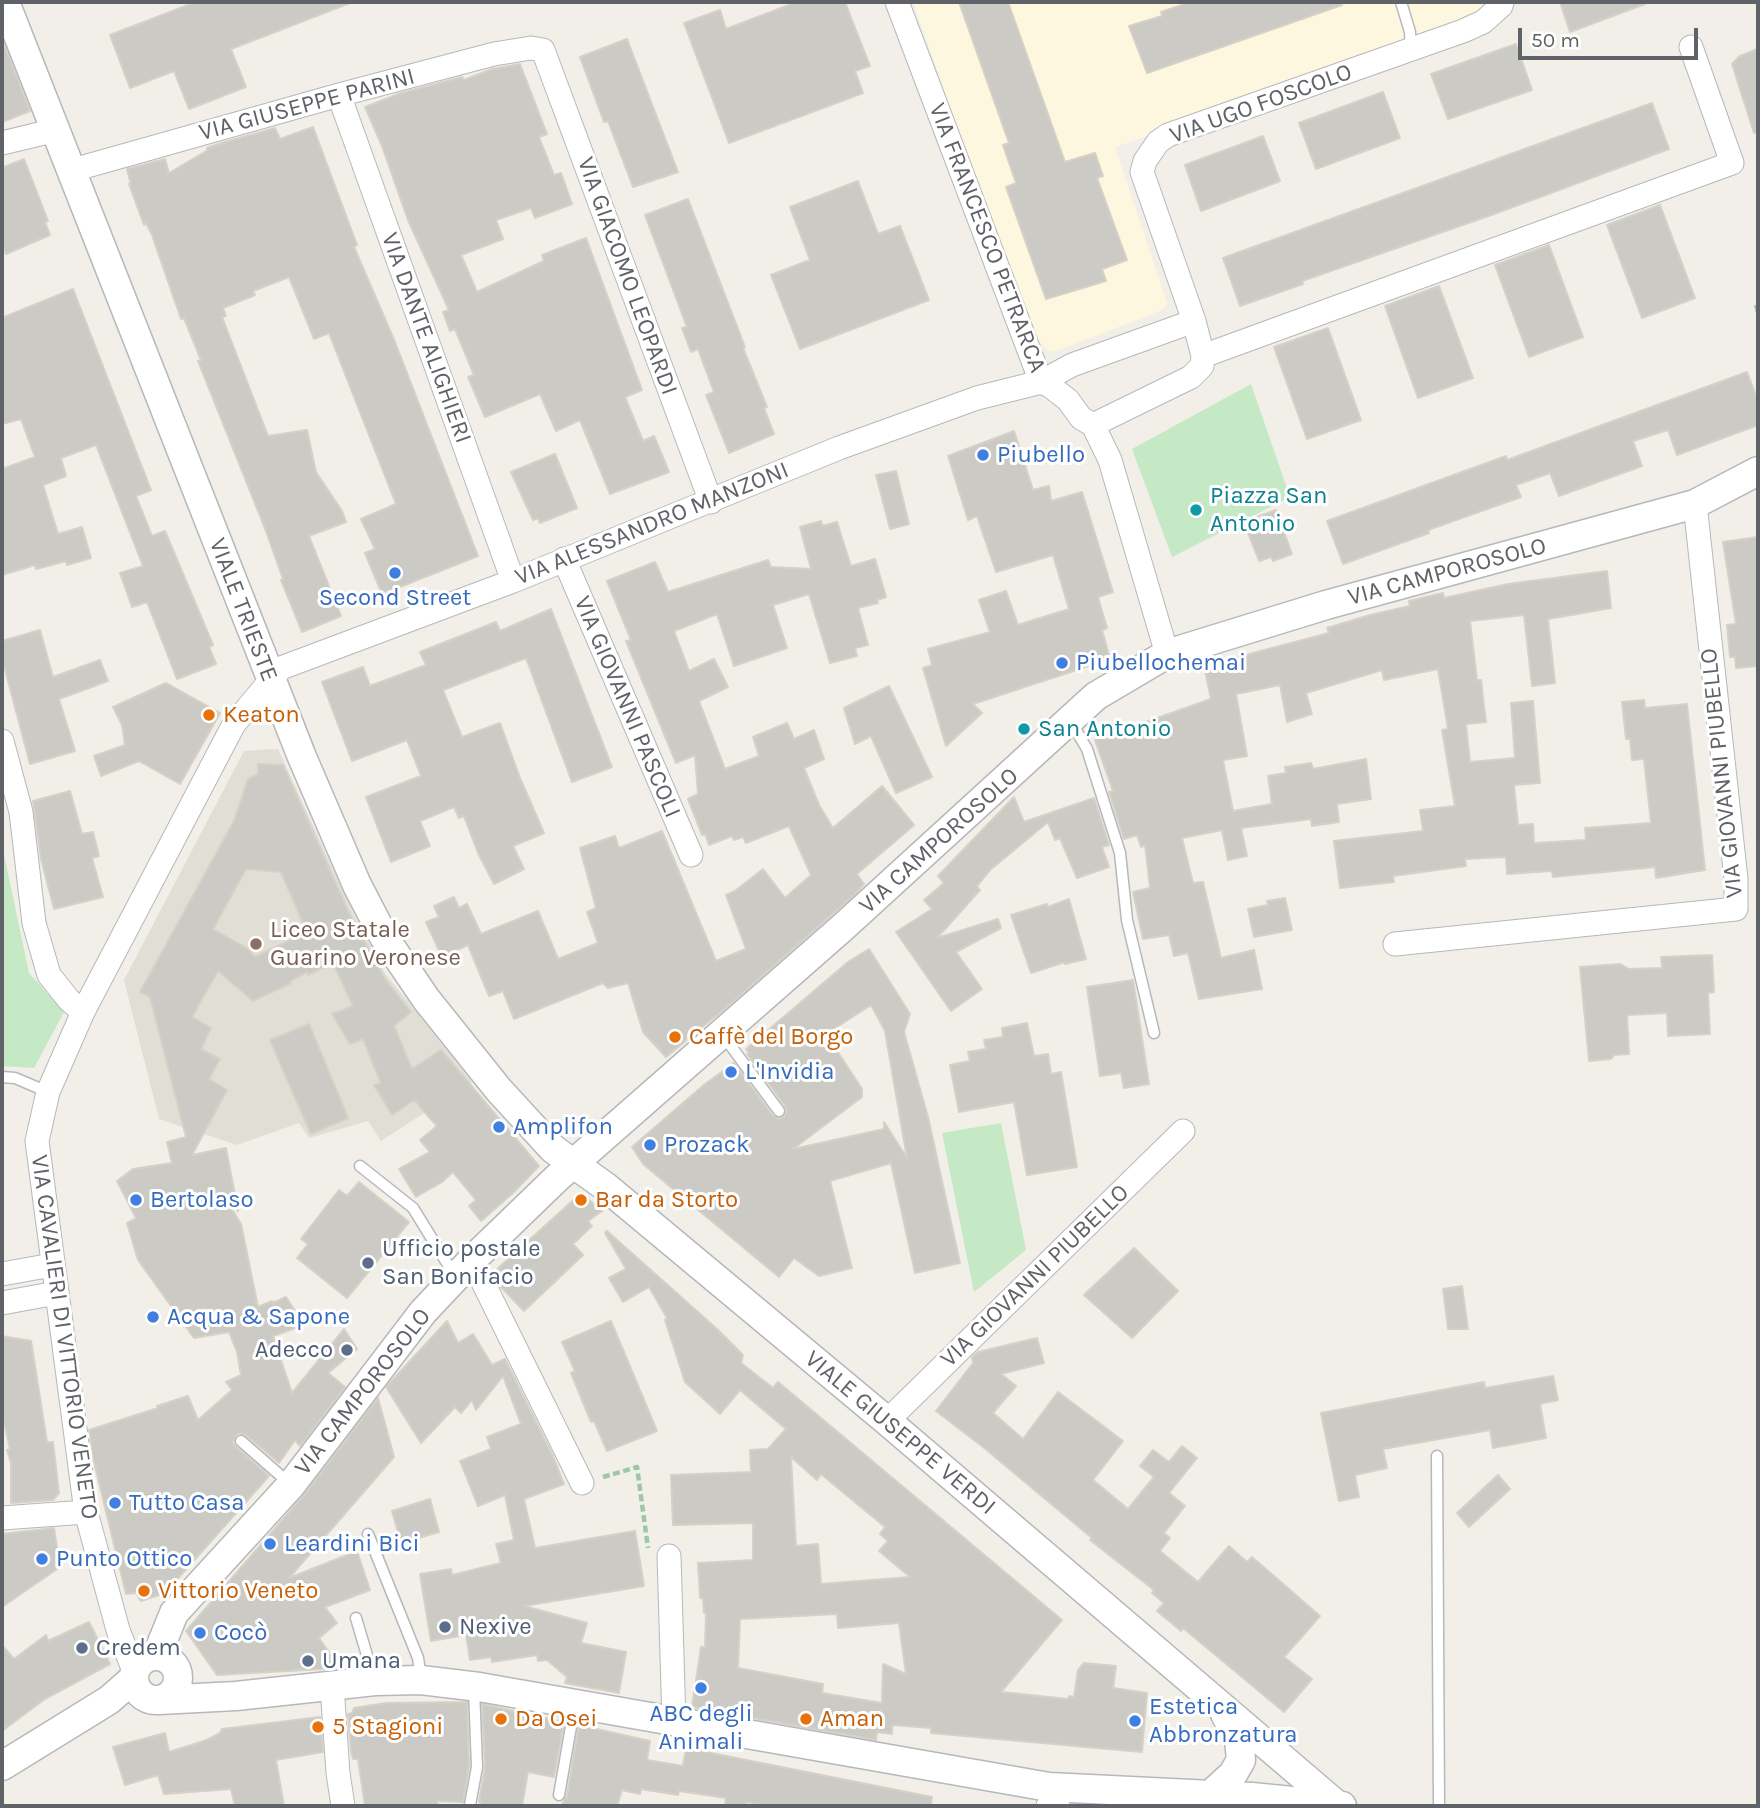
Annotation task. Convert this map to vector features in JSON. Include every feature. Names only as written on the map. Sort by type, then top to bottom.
[{"type":"street","name":"VIALE TRIESTE","points":[[5,2],[73,170],[270,680],[357,885],[384,937],[426,999],[498,1089],[553,1149],[573,1164]]},
{"type":"street","name":"VIA FRANCESCO PETRARCA","points":[[897,2],[1041,383],[1050,386],[1068,400],[1081,418],[1093,425],[1110,460],[1167,654]]},
{"type":"street","name":"VIA UGO FOSCOLO","points":[[1203,356],[1194,321],[1142,172],[1150,151],[1168,135],[1483,22],[1501,4]]},
{"type":"street","points":[[1093,425],[1191,377],[1202,366],[1203,356],[1732,163],[1691,47]]},
{"type":"street","name":"VIA GIUSEPPE PARINI","points":[[73,170],[495,54],[531,48],[543,50]]},
{"type":"street","name":"VIA GIACOMO LEOPARDI","points":[[543,50],[711,502]]},
{"type":"street","name":"VIA DANTE ALIGHIERI","points":[[339,95],[513,581]]},
{"type":"street","points":[[2,143],[56,130]]},
{"type":"street","name":"VIA ALESSANDRO MANZONI","points":[[270,680],[281,668],[513,581],[828,453],[977,398],[1041,383],[1072,365],[1194,321]]},
{"type":"street","name":"VIA CAMPOROSOLO","points":[[2,1766],[146,1676],[174,1613],[291,1485],[375,1373],[464,1268],[573,1164],[863,910],[1096,696],[1167,654],[1326,605],[1695,504],[1758,471]]},
{"type":"street","name":"VIA GIOVANNI PIUBELLO","points":[[1395,944],[1736,909],[1736,879],[1695,504]]},
{"type":"street","name":"VIA GIOVANNI PASCOLI","points":[[564,559],[691,855]]},
{"type":"street","name":"VIA CAVALIERI DI VITTORIO VENETO","points":[[146,1676],[118,1630],[86,1512],[37,1141],[48,1092],[83,1012],[233,724],[270,680]]},
{"type":"street","points":[[2,741],[11,814],[34,923],[50,975],[69,1000],[83,1012]]},
{"type":"street","name":"VIA GIOVANNI PIUBELLO","points":[[887,1421],[1183,1131]]},
{"type":"street","name":"VIALE GIUSEPPE VERDI","points":[[573,1164],[606,1187],[887,1421],[1339,1806]]},
{"type":"street","points":[[2,1274],[52,1265]]},
{"type":"street","points":[[464,1268],[582,1483]]},
{"type":"street","points":[[2,1303],[56,1293]]},
{"type":"street","points":[[2,1518],[86,1512]]},
{"type":"street","points":[[669,1556],[674,1721]]},
{"type":"street","points":[[146,1676],[171,1661],[178,1674],[195,1687],[236,1696],[375,1681],[421,1680],[474,1686],[674,1721],[1051,1801],[1210,1795],[1256,1801],[1348,1806]]},
{"type":"street","points":[[146,1676],[236,1696]]},
{"type":"street","points":[[332,1686],[343,1806]]},
{"type":"street","name":"VIALE GIUSEPPE VERDI","points":[[1222,1708],[1239,1740],[1241,1760],[1256,1801]]},
{"type":"street","points":[[1210,1795],[1233,1774],[1241,1760]]},
{"type":"lane","points":[[1401,2],[1410,32],[1411,50]]},
{"type":"lane","points":[[1070,720],[1087,749],[1120,853],[1127,920],[1154,1033]]},
{"type":"lane","points":[[722,1034],[779,1111]]},
{"type":"lane","points":[[2,1077],[15,1078],[48,1092]]},
{"type":"lane","points":[[360,1166],[413,1208],[464,1268]]},
{"type":"lane","name":"VIA CAMPOROSOLO","points":[[241,1441],[291,1485]]},
{"type":"lane","points":[[1437,1456],[1439,1806]]},
{"type":"lane","points":[[368,1534],[418,1658],[421,1680]]},
{"type":"lane","points":[[356,1618],[375,1681]]},
{"type":"lane","points":[[470,1805],[477,1767],[474,1686]]},
{"type":"lane","points":[[559,1796],[575,1704]]},
{"type":"path","points":[[1756,305],[1758,312]]},
{"type":"path","points":[[582,1483],[637,1467],[649,1557],[669,1556]]},
{"type":"shaded area","points":[[913,2],[1482,2],[1480,11],[1427,37],[1115,147],[1167,303],[1162,310],[1059,350],[1049,351],[1037,339],[1006,263]]},
{"type":"shaded area","name":"Liceo Statale Guarino Veronese","points":[[278,749],[354,915],[385,973],[472,1082],[381,1141],[368,1121],[309,1138],[299,1123],[237,1145],[159,1119],[124,980],[244,751]]},
{"type":"green space","points":[[1251,384],[1290,497],[1172,557],[1132,449]]},
{"type":"green space","points":[[2,845],[29,973],[64,1012],[34,1068],[2,1066]]},
{"type":"green space","points":[[1001,1123],[1026,1250],[974,1292],[942,1133]]},
{"type":"building","points":[[196,2],[350,3],[231,49],[246,87],[189,109],[174,71],[130,88],[110,35]]},
{"type":"building","points":[[797,2],[845,2],[870,66],[855,71],[863,93],[729,143],[684,23],[720,10],[726,29]]},
{"type":"building","points":[[959,2],[1008,2],[1065,162],[1095,153],[1103,176],[1097,178],[1127,260],[1102,269],[1106,281],[1046,299],[1006,187],[1016,183],[1003,145],[1009,143]]},
{"type":"building","points":[[1191,2],[1341,2],[1342,5],[1147,73],[1129,26],[1162,16],[1161,12]]},
{"type":"building","points":[[1560,2],[1645,2],[1645,4],[1570,32]]},
{"type":"building","points":[[2,39],[30,111],[2,122]]},
{"type":"building","points":[[627,39],[678,172],[633,187],[608,121],[604,122],[580,57]]},
{"type":"building","points":[[1516,44],[1532,90],[1448,119],[1431,74]]},
{"type":"building","points":[[1758,49],[1758,132],[1754,133],[1732,64],[1740,56]]},
{"type":"building","points":[[520,64],[547,134],[539,137],[554,175],[561,173],[572,204],[535,218],[531,208],[496,220],[503,239],[461,255],[477,292],[544,261],[542,255],[586,238],[642,390],[625,397],[643,441],[654,436],[669,472],[610,494],[580,420],[556,431],[540,394],[485,417],[468,377],[474,375],[455,329],[450,331],[443,312],[449,310],[408,220],[365,107],[401,93],[462,77],[464,80],[492,69]]},
{"type":"building","points":[[1383,92],[1400,138],[1316,169],[1299,123]]},
{"type":"building","points":[[1652,103],[1669,149],[1302,281],[1303,284],[1240,306],[1223,258]]},
{"type":"building","points":[[313,127],[357,245],[354,247],[395,342],[478,556],[382,594],[365,553],[375,549],[361,519],[396,504],[329,333],[314,339],[289,277],[253,291],[255,295],[223,308],[226,316],[222,317],[268,436],[307,430],[316,472],[342,511],[346,522],[309,536],[341,616],[302,632],[281,580],[283,579],[266,531],[198,361],[201,360],[184,318],[181,319],[152,235],[146,223],[144,225],[129,184],[131,185],[127,169],[165,159],[169,173],[208,150],[207,148],[218,144],[275,128],[280,139]]},
{"type":"building","points":[[1263,136],[1280,181],[1201,211],[1185,165]]},
{"type":"building","points":[[24,159],[48,221],[45,222],[50,235],[6,254],[2,244],[2,168]]},
{"type":"building","points":[[858,181],[878,234],[900,226],[929,300],[800,349],[771,275],[810,260],[790,207]]},
{"type":"building","points":[[688,199],[767,407],[764,408],[774,434],[729,453],[706,395],[714,392],[698,349],[691,352],[682,328],[687,327],[645,215]]},
{"type":"building","points":[[1660,205],[1695,298],[1642,318],[1607,225]]},
{"type":"building","points":[[1549,245],[1583,337],[1529,357],[1495,265]]},
{"type":"building","points":[[1439,286],[1473,378],[1418,398],[1385,306]]},
{"type":"building","points":[[73,289],[151,490],[136,496],[152,536],[165,531],[213,645],[209,647],[216,664],[177,679],[147,602],[132,607],[120,573],[143,566],[96,445],[61,458],[66,476],[43,485],[58,534],[82,527],[91,558],[67,565],[66,561],[36,569],[35,565],[2,575],[2,469],[35,457],[21,419],[2,424],[2,318]]},
{"type":"building","points":[[1328,328],[1361,420],[1307,439],[1274,347]]},
{"type":"building","points":[[1747,372],[1758,401],[1758,425],[1677,455],[1668,430],[1633,441],[1642,466],[1559,496],[1550,473],[1516,485],[1521,497],[1343,564],[1327,521],[1506,456],[1507,460]]},
{"type":"building","points":[[1014,431],[1033,490],[1049,486],[1051,501],[1082,492],[1113,592],[1098,597],[1107,628],[1102,630],[1110,659],[973,704],[982,713],[946,746],[923,668],[932,665],[928,649],[990,632],[979,600],[1006,591],[1018,625],[1069,609],[1053,555],[996,572],[977,516],[968,520],[948,456]]},
{"type":"building","points":[[555,454],[577,508],[540,523],[538,518],[533,520],[511,472]]},
{"type":"building","points":[[896,471],[909,524],[890,529],[876,475]]},
{"type":"building","points":[[1276,510],[1292,554],[1273,561],[1271,557],[1259,561],[1246,528],[1259,523],[1257,517]]},
{"type":"building","points":[[821,521],[823,526],[837,522],[851,566],[875,559],[886,597],[877,600],[878,603],[858,608],[868,645],[855,648],[857,656],[830,663],[809,594],[773,605],[787,648],[734,666],[717,614],[674,631],[689,671],[714,659],[728,687],[699,701],[725,769],[759,756],[753,737],[787,723],[794,739],[814,730],[824,759],[804,768],[819,805],[833,828],[882,786],[914,825],[857,874],[864,884],[854,895],[666,1057],[643,1032],[628,983],[608,988],[603,983],[514,1019],[503,991],[489,996],[468,945],[442,957],[426,922],[439,917],[434,906],[454,897],[459,908],[467,904],[481,934],[538,911],[558,959],[598,943],[587,912],[596,908],[580,848],[615,836],[619,848],[662,831],[716,961],[746,949],[726,895],[763,869],[785,898],[811,875],[789,826],[746,843],[743,837],[734,840],[732,836],[709,845],[705,834],[702,835],[688,799],[698,794],[695,755],[676,763],[626,641],[631,640],[607,581],[655,562],[668,592],[768,560],[771,567],[811,569],[800,527]]},
{"type":"building","points":[[1758,537],[1758,666],[1736,668],[1735,657],[1730,657],[1727,625],[1736,624],[1723,542]]},
{"type":"building","points":[[1607,571],[1611,608],[1548,619],[1555,683],[1532,686],[1524,615],[1470,621],[1477,680],[1481,680],[1486,722],[1466,724],[1470,762],[1515,758],[1511,703],[1533,701],[1540,783],[1514,785],[1518,825],[1533,824],[1534,843],[1586,840],[1585,828],[1651,823],[1644,759],[1632,760],[1630,739],[1626,739],[1622,702],[1644,700],[1645,708],[1687,704],[1705,870],[1656,878],[1655,867],[1553,877],[1552,871],[1507,874],[1506,857],[1465,859],[1466,866],[1393,876],[1394,882],[1340,888],[1334,841],[1423,831],[1420,810],[1455,806],[1442,730],[1448,729],[1438,669],[1384,680],[1382,670],[1306,693],[1312,714],[1287,722],[1280,685],[1236,694],[1247,756],[1223,760],[1233,811],[1272,804],[1268,776],[1286,773],[1285,767],[1311,763],[1313,769],[1366,759],[1371,799],[1337,804],[1339,822],[1312,826],[1311,819],[1241,828],[1247,856],[1228,860],[1222,830],[1182,838],[1193,883],[1203,882],[1221,958],[1254,950],[1262,989],[1199,999],[1188,953],[1174,956],[1169,935],[1143,939],[1133,892],[1150,888],[1145,845],[1141,847],[1137,835],[1124,839],[1109,792],[1113,791],[1095,740],[1211,699],[1204,666],[1329,633],[1327,628],[1410,606],[1409,601],[1443,593],[1444,598],[1508,584]]},
{"type":"building","points":[[551,609],[612,767],[572,782],[526,658],[443,690],[462,737],[500,723],[544,833],[513,846],[524,869],[494,884],[478,853],[464,816],[459,818],[454,807],[420,821],[430,846],[391,862],[366,797],[421,776],[407,740],[352,761],[322,682],[363,667],[370,686],[426,665],[420,652],[496,622],[500,631]]},
{"type":"building","points":[[40,630],[53,677],[100,660],[108,681],[59,699],[75,751],[30,764],[2,658],[2,641]]},
{"type":"building","points":[[166,683],[220,713],[180,784],[139,761],[101,776],[94,756],[125,745],[122,725],[113,707]]},
{"type":"building","points":[[889,686],[932,777],[896,793],[871,736],[855,744],[844,708]]},
{"type":"building","points":[[258,764],[283,765],[350,915],[385,979],[411,1012],[394,1026],[412,1069],[441,1050],[539,1166],[481,1221],[469,1206],[476,1200],[453,1172],[442,1182],[416,1197],[399,1169],[430,1152],[420,1140],[437,1126],[414,1100],[392,1115],[374,1085],[381,1083],[363,1039],[350,1044],[332,1014],[353,1006],[333,963],[308,975],[307,972],[290,981],[291,983],[253,1001],[218,971],[192,1017],[211,1028],[201,1049],[220,1059],[209,1079],[227,1090],[192,1155],[226,1148],[238,1211],[227,1201],[241,1224],[258,1307],[286,1297],[304,1325],[273,1336],[292,1393],[344,1329],[357,1349],[328,1373],[345,1387],[300,1446],[295,1440],[279,1463],[246,1435],[239,1433],[235,1436],[233,1443],[236,1447],[269,1476],[165,1593],[141,1601],[136,1593],[126,1594],[93,1458],[89,1430],[188,1396],[198,1420],[232,1390],[226,1382],[241,1375],[237,1352],[229,1332],[194,1338],[138,1260],[127,1223],[136,1218],[117,1181],[133,1169],[172,1163],[167,1142],[186,1137],[150,997],[140,992],[234,821],[248,779],[258,774]],"holes":[[[246,869],[281,872],[307,932],[255,957],[248,949],[213,929]]]},
{"type":"building","points":[[70,791],[82,834],[93,832],[99,856],[92,858],[103,897],[54,909],[41,859],[33,801]]},
{"type":"building","points":[[1014,797],[1024,822],[1094,798],[1109,845],[1102,847],[1109,867],[1077,878],[1060,838],[1055,840],[1048,822],[990,870],[977,886],[980,890],[937,938],[998,919],[1001,928],[956,952],[982,989],[951,1011],[896,932],[932,909],[924,900],[944,883],[938,876]]},
{"type":"building","points":[[1285,898],[1292,930],[1254,937],[1248,909],[1268,905],[1267,901]]},
{"type":"building","points":[[1069,899],[1086,959],[1065,962],[1031,973],[1011,915],[1047,904],[1048,907]]},
{"type":"building","points":[[869,949],[910,1014],[904,1032],[928,1117],[960,1263],[915,1273],[891,1163],[830,1181],[852,1268],[819,1276],[794,1258],[779,1277],[643,1164],[632,1147],[705,1084],[734,1063],[773,1116],[779,1119],[784,1117],[787,1111],[785,1106],[746,1049],[848,962]],"holes":[[[871,1005],[885,1031],[907,1158],[884,1122],[884,1129],[793,1149],[862,1097],[862,1089],[826,1034]]]},
{"type":"building","points":[[1712,955],[1714,992],[1708,993],[1710,1034],[1668,1036],[1667,1013],[1627,1015],[1629,1054],[1589,1061],[1580,967],[1620,964],[1629,969],[1662,968],[1661,957]]},
{"type":"building","points":[[1133,980],[1149,1084],[1124,1088],[1121,1073],[1100,1076],[1087,987]]},
{"type":"building","points":[[1027,1023],[1034,1056],[1048,1054],[1051,1074],[1061,1072],[1077,1167],[1027,1175],[1014,1102],[959,1112],[950,1065],[970,1061],[968,1052],[986,1049],[984,1040],[1003,1037],[1002,1028]]},
{"type":"building","points":[[309,1024],[348,1118],[311,1134],[270,1040]]},
{"type":"building","points":[[359,1182],[409,1222],[347,1298],[297,1258],[308,1244],[301,1239],[339,1190],[347,1196]]},
{"type":"building","points":[[581,1193],[602,1211],[588,1221],[592,1226],[573,1244],[583,1255],[524,1311],[500,1286],[494,1272]]},
{"type":"building","points":[[607,1231],[717,1329],[743,1355],[741,1363],[773,1388],[778,1382],[1062,1620],[1001,1692],[1068,1699],[1069,1696],[1074,1697],[1078,1670],[1084,1663],[1116,1666],[1113,1688],[1147,1693],[1142,1752],[931,1733],[931,1728],[892,1725],[892,1734],[877,1732],[876,1740],[692,1707],[701,1647],[705,1647],[706,1613],[703,1598],[700,1598],[698,1563],[753,1560],[753,1523],[673,1525],[671,1475],[751,1472],[750,1450],[768,1449],[786,1429],[740,1390],[720,1414],[685,1382],[665,1320],[667,1318],[649,1287],[623,1302],[609,1278],[626,1269],[605,1233]],"holes":[[[791,1457],[817,1480],[821,1474],[885,1527],[880,1534],[888,1541],[879,1551],[910,1577],[821,1584],[818,1544],[796,1546]],[[837,1614],[838,1628],[899,1623],[906,1674],[883,1664],[882,1703],[822,1693],[823,1684],[738,1668],[740,1619]]]},
{"type":"building","points":[[1134,1248],[1178,1291],[1132,1338],[1084,1295]]},
{"type":"building","points":[[1462,1286],[1468,1329],[1448,1329],[1443,1289]]},
{"type":"building","points":[[447,1321],[458,1343],[473,1334],[492,1365],[505,1359],[564,1484],[524,1499],[535,1548],[635,1531],[644,1586],[524,1606],[587,1623],[581,1643],[626,1652],[619,1693],[565,1683],[567,1677],[547,1660],[538,1661],[537,1655],[492,1662],[491,1657],[470,1660],[466,1635],[431,1641],[420,1574],[451,1569],[452,1575],[501,1563],[496,1544],[514,1540],[505,1495],[478,1506],[460,1461],[491,1449],[487,1437],[521,1424],[503,1376],[476,1410],[472,1400],[461,1413],[455,1407],[421,1443],[386,1387]]},
{"type":"building","points":[[611,1321],[657,1431],[607,1451],[594,1421],[591,1422],[571,1373],[575,1371],[562,1342]]},
{"type":"building","points":[[2,1336],[31,1341],[47,1442],[53,1442],[59,1493],[53,1500],[11,1503],[11,1463],[7,1450],[10,1449],[2,1412]]},
{"type":"building","points":[[1037,1338],[1044,1363],[1001,1374],[1016,1386],[993,1413],[1023,1439],[1058,1392],[1123,1441],[1093,1480],[1128,1509],[1154,1477],[1140,1466],[1153,1450],[1169,1462],[1182,1446],[1197,1458],[1169,1493],[1185,1506],[1164,1533],[1170,1538],[1160,1551],[1198,1582],[1229,1546],[1247,1562],[1252,1557],[1320,1616],[1284,1657],[1312,1679],[1284,1712],[1183,1628],[1181,1631],[1157,1611],[1164,1603],[1152,1593],[1154,1590],[936,1411],[973,1363],[972,1357],[978,1352]]},
{"type":"building","points":[[1553,1376],[1558,1400],[1540,1404],[1546,1438],[1493,1448],[1490,1430],[1383,1449],[1387,1468],[1355,1475],[1359,1497],[1339,1501],[1321,1413],[1484,1382],[1485,1388]]},
{"type":"building","points":[[378,1398],[394,1457],[289,1578],[357,1551],[370,1590],[325,1607],[337,1623],[319,1638],[340,1668],[217,1675],[186,1631],[304,1495]]},
{"type":"building","points":[[1498,1475],[1510,1489],[1469,1527],[1457,1513]]},
{"type":"building","points":[[430,1499],[439,1532],[401,1543],[392,1511]]},
{"type":"building","points":[[54,1528],[60,1567],[2,1607],[2,1534]]},
{"type":"building","points":[[89,1622],[110,1664],[45,1699],[2,1731],[2,1645],[14,1659],[46,1635],[48,1641]]},
{"type":"building","points":[[467,1702],[469,1766],[463,1802],[437,1801],[438,1806],[365,1806],[358,1759],[353,1759],[351,1751],[348,1714],[352,1713],[354,1708],[386,1703]]},
{"type":"building","points":[[482,1704],[564,1722],[554,1777],[528,1772],[522,1806],[480,1806],[485,1767]]},
{"type":"building","points":[[320,1717],[323,1752],[276,1760],[284,1806],[235,1806],[231,1789],[164,1794],[158,1775],[125,1785],[113,1747],[165,1733],[169,1752],[207,1740],[222,1729]]},
{"type":"building","points":[[579,1725],[650,1741],[647,1760],[683,1766],[686,1748],[932,1797],[931,1806],[770,1806],[746,1802],[746,1806],[725,1806],[726,1798],[641,1789],[640,1794],[622,1790],[617,1806],[561,1806],[567,1796]]},
{"type":"place","name":"Piubello","points":[[983,455]]},
{"type":"place","name":"Piazza San Antonio","points":[[1196,510]]},
{"type":"place","name":"Second Street","points":[[395,573]]},
{"type":"place","name":"Piubellochemai","points":[[1062,663]]},
{"type":"place","name":"Keaton","points":[[209,715]]},
{"type":"place","name":"San Antonio","points":[[1024,729]]},
{"type":"place","name":"Liceo Statale Guarino Veronese","points":[[256,944]]},
{"type":"place","name":"Caffè del Borgo","points":[[675,1037]]},
{"type":"place","name":"L'Invidia","points":[[731,1072]]},
{"type":"place","name":"Amplifon","points":[[499,1127]]},
{"type":"place","name":"Prozack","points":[[650,1145]]},
{"type":"place","name":"Bertolaso","points":[[136,1200]]},
{"type":"place","name":"Bar da Storto","points":[[581,1200]]},
{"type":"place","name":"Ufficio postale San Bonifacio","points":[[368,1263]]},
{"type":"place","name":"Acqua & Sapone","points":[[153,1317]]},
{"type":"place","name":"Adecco","points":[[347,1350]]},
{"type":"place","name":"Tutto Casa","points":[[115,1503]]},
{"type":"place","name":"Leardini Bici","points":[[270,1544]]},
{"type":"place","name":"Punto Ottico","points":[[42,1559]]},
{"type":"place","name":"Vittorio Veneto","points":[[144,1591]]},
{"type":"place","name":"Nexive","points":[[445,1627]]},
{"type":"place","name":"Cocò","points":[[200,1633]]},
{"type":"place","name":"Credem","points":[[82,1648]]},
{"type":"place","name":"Umana","points":[[308,1661]]},
{"type":"place","name":"ABC degli Animali","points":[[701,1688]]},
{"type":"place","name":"Da Osei","points":[[501,1719]]},
{"type":"place","name":"Aman","points":[[806,1719]]},
{"type":"place","name":"Estetica Abbronzatura","points":[[1135,1721]]},
{"type":"place","name":"5 Stagioni","points":[[318,1727]]}]
